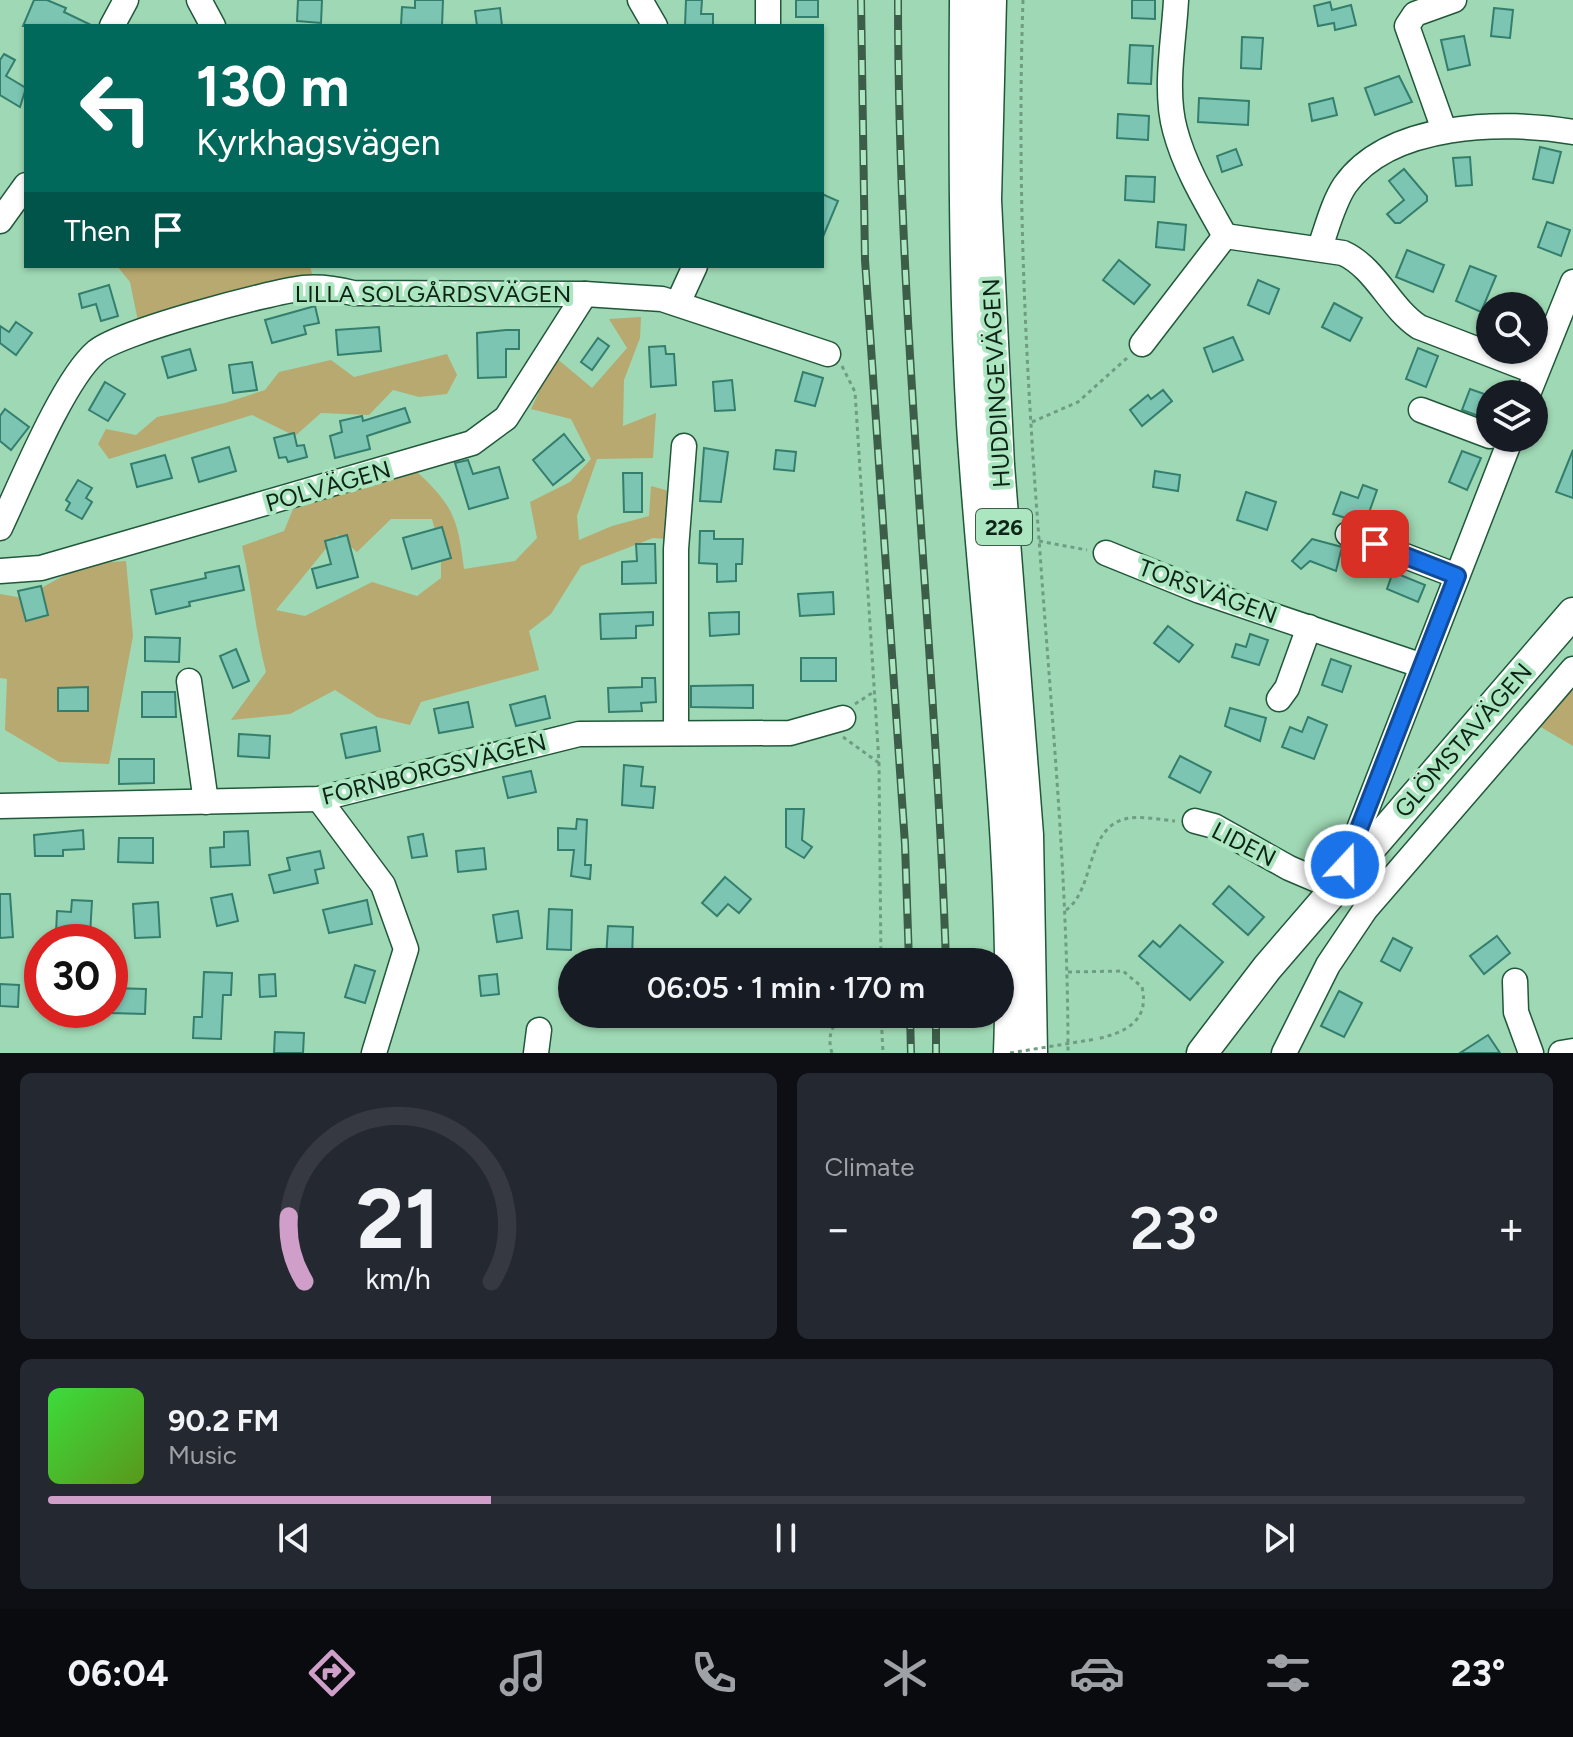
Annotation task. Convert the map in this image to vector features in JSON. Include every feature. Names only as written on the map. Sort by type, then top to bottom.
[{"type":"main road","name":"HUDDINGEVÄGEN","points":[[965,0],[964,205],[972,424],[1008,889],[1010,1053]]},
{"type":"main road","name":"HUDDINGEVÄGEN","points":[[991,0],[986,200],[999,465],[1028,835],[1032,1053]]},
{"type":"main road","name":"GLÖMSTAVÄGEN","points":[[1202,1053],[1336,888],[1573,613]]},
{"type":"street","points":[[113,24],[126,0]]},
{"type":"street","points":[[199,0],[212,24]]},
{"type":"street","points":[[640,0],[654,24]]},
{"type":"street","points":[[768,0],[768,24]]},
{"type":"street","points":[[1176,0],[1171,92],[1175,130],[1194,180],[1225,236]]},
{"type":"street","points":[[1444,130],[1407,26],[1415,14],[1454,0]]},
{"type":"street","points":[[1320,247],[1344,186],[1354,175],[1403,142],[1444,130],[1520,125],[1573,132]]},
{"type":"street","points":[[0,221],[24,188]]},
{"type":"street","points":[[1225,236],[1289,247],[1320,247],[1357,260],[1405,318],[1526,380]]},
{"type":"street","points":[[1142,344],[1225,236]]},
{"type":"street","points":[[678,303],[694,268]]},
{"type":"street","name":"LILLA SOLGÅRDSVÄGEN","points":[[0,528],[55,415],[82,367],[97,351],[123,338],[270,295],[306,288],[329,277],[353,293],[585,294],[678,303],[828,354]]},
{"type":"street","points":[[1533,380],[1573,282]]},
{"type":"street","name":"POLVÄGEN","points":[[0,571],[41,568],[472,443],[506,418],[585,294]]},
{"type":"street","points":[[1421,410],[1476,430]]},
{"type":"street","points":[[676,733],[676,549],[684,446]]},
{"type":"street","points":[[1336,888],[1457,576],[1497,452]]},
{"type":"street","points":[[1348,534],[1457,576]]},
{"type":"street","name":"TORSVÄGEN","points":[[1106,553],[1200,591],[1420,665]]},
{"type":"street","name":"TORSVÄGEN","points":[[1279,699],[1287,688],[1309,627]]},
{"type":"street","points":[[1284,1053],[1328,965],[1365,910],[1573,669]]},
{"type":"street","points":[[189,681],[206,802]]},
{"type":"street","name":"FORNBORGSVÄGEN","points":[[0,806],[319,799],[579,734],[790,733],[833,721]]},
{"type":"street","points":[[1425,784],[1454,808]]},
{"type":"street","points":[[319,799],[383,885],[406,949],[374,1053]]},
{"type":"street","name":"LIDEN","points":[[1195,821],[1214,826],[1289,868],[1336,888]]},
{"type":"street","points":[[1515,981],[1516,1012],[1531,1053]]},
{"type":"street","points":[[1561,1053],[1573,1051]]},
{"type":"path","points":[[1023,0],[1022,251],[1031,423],[1066,910],[1068,1053]]},
{"type":"path","points":[[1031,423],[1078,402],[1142,344]]},
{"type":"path","points":[[828,354],[842,366],[855,392],[879,763],[881,948]]},
{"type":"path","points":[[1039,541],[1106,553]]},
{"type":"path","points":[[833,721],[879,763]]},
{"type":"path","points":[[1066,910],[1077,903],[1104,834],[1121,820],[1195,821]]},
{"type":"path","points":[[1010,1053],[1117,1034],[1135,1023],[1144,1006],[1142,987],[1123,971],[1068,972]]},
{"type":"path","points":[[832,1028],[832,1053]]},
{"type":"path","points":[[882,1028],[883,1053]]},
{"type":"shaded area","points":[[119,268],[310,268],[314,282],[139,326],[130,282]]},
{"type":"shaded area","points":[[641,317],[640,338],[624,380],[623,426],[656,413],[653,458],[597,459],[577,516],[579,540],[612,526],[649,516],[651,486],[669,491],[666,539],[653,538],[581,566],[551,614],[529,631],[539,670],[421,702],[410,725],[377,717],[335,690],[290,714],[231,720],[266,672],[242,546],[284,531],[296,502],[417,472],[439,495],[452,515],[464,569],[515,561],[537,538],[530,502],[570,482],[591,459],[571,419],[531,409],[555,357],[592,388],[627,348],[609,319]],"holes":[[[391,519],[432,519],[441,553],[441,578],[417,596],[372,582],[305,616],[276,610],[337,535],[357,552]]]},
{"type":"shaded area","points":[[447,354],[457,375],[447,394],[419,397],[393,390],[369,415],[321,413],[295,436],[252,415],[109,459],[98,444],[106,429],[136,435],[157,417],[225,403],[265,390],[279,372],[331,360],[354,377]]},
{"type":"shaded area","points":[[126,561],[133,636],[109,764],[59,762],[5,730],[7,679],[0,678],[0,594],[23,598],[85,564]]},
{"type":"shaded area","points":[[1573,684],[1573,746],[1539,726]]},
{"type":"building","points":[[34,0],[47,0],[66,8],[64,12],[89,24],[24,24]]},
{"type":"building","points":[[298,0],[322,0],[321,23],[297,21]]},
{"type":"building","points":[[415,0],[443,0],[442,24],[401,24],[402,7],[415,8]]},
{"type":"building","points":[[686,0],[702,0],[701,14],[713,14],[713,24],[685,24]]},
{"type":"building","points":[[796,0],[818,0],[818,17],[796,17]]},
{"type":"building","points":[[1132,0],[1155,0],[1155,19],[1132,18]]},
{"type":"building","points":[[1330,2],[1332,10],[1351,5],[1356,25],[1335,30],[1334,23],[1318,26],[1314,6]]},
{"type":"building","points":[[500,8],[502,24],[477,24],[475,11]]},
{"type":"building","points":[[1494,8],[1513,10],[1510,38],[1491,36]]},
{"type":"building","points":[[1464,36],[1470,65],[1448,70],[1441,40]]},
{"type":"building","points":[[1242,37],[1263,38],[1261,69],[1241,68]]},
{"type":"building","points":[[1130,45],[1153,46],[1151,84],[1128,83]]},
{"type":"building","points":[[4,54],[15,60],[6,76],[24,87],[20,107],[0,95],[0,60]]},
{"type":"building","points":[[1399,76],[1412,102],[1375,115],[1365,88]]},
{"type":"building","points":[[1199,98],[1249,101],[1248,125],[1198,122]]},
{"type":"building","points":[[1333,98],[1337,115],[1312,121],[1309,104]]},
{"type":"building","points":[[1118,114],[1149,116],[1148,140],[1117,138]]},
{"type":"building","points":[[1540,147],[1561,152],[1553,183],[1533,179]]},
{"type":"building","points":[[1236,149],[1242,165],[1222,172],[1217,156]]},
{"type":"building","points":[[1470,157],[1472,185],[1456,186],[1453,158]]},
{"type":"building","points":[[1404,169],[1427,196],[1427,201],[1400,223],[1395,223],[1387,214],[1404,200],[1389,181]]},
{"type":"building","points":[[1126,176],[1155,177],[1154,202],[1125,200]]},
{"type":"building","points":[[824,195],[838,201],[824,234]]},
{"type":"building","points":[[1158,222],[1186,225],[1184,250],[1156,247]]},
{"type":"building","points":[[1547,222],[1570,230],[1561,256],[1538,247]]},
{"type":"building","points":[[1407,250],[1444,265],[1433,292],[1396,277]]},
{"type":"building","points":[[1119,260],[1150,285],[1134,304],[1103,280]]},
{"type":"building","points":[[1470,266],[1496,276],[1489,292],[1476,292],[1476,310],[1456,301]]},
{"type":"building","points":[[1258,280],[1279,289],[1269,314],[1248,305]]},
{"type":"building","points":[[109,285],[118,316],[101,321],[96,304],[82,308],[79,294]]},
{"type":"building","points":[[1334,303],[1362,318],[1350,341],[1322,327]]},
{"type":"building","points":[[315,306],[319,323],[304,326],[306,334],[272,343],[265,320]]},
{"type":"building","points":[[16,322],[32,333],[16,355],[0,343],[0,326],[9,332]]},
{"type":"building","points":[[379,327],[381,351],[338,355],[336,330]]},
{"type":"building","points":[[519,330],[519,349],[506,349],[506,377],[478,378],[477,333]]},
{"type":"building","points":[[1233,337],[1243,360],[1213,372],[1204,348]]},
{"type":"building","points":[[598,338],[609,346],[592,370],[581,362]]},
{"type":"building","points":[[665,346],[666,354],[674,354],[676,385],[651,387],[649,347]]},
{"type":"building","points":[[1418,348],[1438,356],[1426,387],[1406,379]]},
{"type":"building","points":[[190,349],[196,370],[168,378],[162,357]]},
{"type":"building","points":[[252,362],[257,390],[233,393],[229,365]]},
{"type":"building","points":[[803,372],[823,378],[815,406],[795,401]]},
{"type":"building","points":[[732,380],[735,410],[715,411],[713,382]]},
{"type":"building","points":[[105,382],[125,394],[108,421],[89,410]]},
{"type":"building","points":[[1470,389],[1476,391],[1476,415],[1462,410]]},
{"type":"building","points":[[1163,390],[1172,401],[1142,426],[1130,410],[1148,395],[1151,399]]},
{"type":"building","points":[[405,408],[410,422],[367,436],[370,449],[335,458],[330,436],[342,432],[340,421],[362,416],[363,421]]},
{"type":"building","points":[[5,409],[29,427],[11,450],[0,441],[0,416]]},
{"type":"building","points":[[294,433],[297,446],[304,445],[307,457],[288,462],[286,457],[279,458],[274,438]]},
{"type":"building","points":[[564,434],[584,460],[553,485],[533,460]]},
{"type":"building","points":[[229,447],[236,471],[199,482],[192,458]]},
{"type":"building","points":[[704,448],[728,452],[721,502],[700,501]]},
{"type":"building","points":[[776,450],[796,452],[794,471],[774,469]]},
{"type":"building","points":[[1573,450],[1573,498],[1556,492]]},
{"type":"building","points":[[1462,451],[1481,458],[1467,490],[1449,482]]},
{"type":"building","points":[[165,455],[172,478],[137,487],[131,464]]},
{"type":"building","points":[[468,460],[473,474],[499,467],[508,498],[469,509],[455,463]]},
{"type":"building","points":[[1155,471],[1180,475],[1178,491],[1153,487]]},
{"type":"building","points":[[623,473],[642,473],[642,512],[624,512]]},
{"type":"building","points":[[78,480],[92,488],[86,498],[92,502],[82,519],[66,510],[70,503],[66,500]]},
{"type":"building","points":[[1363,485],[1377,490],[1365,524],[1333,514],[1341,492],[1358,498]]},
{"type":"building","points":[[1246,492],[1276,502],[1267,530],[1237,520]]},
{"type":"building","points":[[442,527],[451,558],[412,569],[403,538]]},
{"type":"building","points":[[700,531],[714,531],[714,539],[743,539],[742,564],[736,564],[736,581],[717,582],[717,564],[699,563]]},
{"type":"building","points":[[347,535],[358,577],[317,588],[312,569],[331,564],[325,541]]},
{"type":"building","points":[[1312,539],[1342,547],[1336,571],[1310,561],[1301,569],[1292,561]]},
{"type":"building","points":[[636,544],[655,544],[656,583],[622,584],[622,562],[637,561]]},
{"type":"building","points":[[239,566],[244,590],[189,602],[190,606],[156,614],[151,590],[206,578],[205,573]]},
{"type":"building","points":[[1393,572],[1425,585],[1418,602],[1387,589]]},
{"type":"building","points":[[41,586],[48,615],[26,621],[18,591]]},
{"type":"building","points":[[833,592],[834,614],[800,616],[798,594]]},
{"type":"building","points":[[653,612],[653,625],[636,626],[636,638],[601,639],[600,614]]},
{"type":"building","points":[[739,612],[739,634],[710,636],[709,613]]},
{"type":"building","points":[[1168,626],[1193,645],[1179,662],[1154,643]]},
{"type":"building","points":[[1250,634],[1268,640],[1259,665],[1232,657],[1236,644],[1246,647]]},
{"type":"building","points":[[145,637],[180,638],[179,662],[145,661]]},
{"type":"building","points":[[236,649],[249,681],[233,688],[220,656]]},
{"type":"building","points":[[801,658],[836,658],[836,681],[801,681]]},
{"type":"building","points":[[1331,659],[1351,666],[1342,692],[1322,685]]},
{"type":"building","points":[[642,678],[655,678],[656,702],[641,703],[642,711],[609,712],[608,688],[642,687]]},
{"type":"building","points":[[753,685],[753,708],[691,707],[691,686]]},
{"type":"building","points":[[88,687],[88,711],[58,711],[58,688]]},
{"type":"building","points":[[142,692],[175,692],[176,717],[142,717]]},
{"type":"building","points":[[545,696],[550,718],[516,726],[510,705]]},
{"type":"building","points":[[468,702],[473,727],[439,733],[434,709]]},
{"type":"building","points":[[1230,708],[1266,718],[1260,741],[1225,726]]},
{"type":"building","points":[[1308,717],[1327,725],[1314,759],[1282,747],[1290,727],[1302,732]]},
{"type":"building","points":[[376,727],[380,751],[346,758],[341,734]]},
{"type":"building","points":[[239,734],[270,736],[269,758],[238,756]]},
{"type":"building","points":[[1180,756],[1211,772],[1200,793],[1169,777]]},
{"type":"building","points":[[119,759],[154,759],[154,783],[119,784]]},
{"type":"building","points":[[624,765],[643,767],[641,786],[655,787],[653,808],[622,805]]},
{"type":"building","points":[[531,771],[536,792],[508,798],[503,777]]},
{"type":"building","points":[[786,809],[804,809],[802,840],[812,847],[804,858],[786,847]]},
{"type":"building","points":[[577,819],[587,820],[585,865],[591,865],[590,879],[571,876],[574,850],[558,850],[558,828],[576,829]]},
{"type":"building","points":[[83,830],[84,849],[63,850],[63,856],[35,856],[34,835]]},
{"type":"building","points":[[248,831],[250,865],[211,867],[210,848],[224,847],[224,832]]},
{"type":"building","points":[[423,834],[427,856],[412,858],[408,837]]},
{"type":"building","points":[[119,838],[153,838],[153,863],[118,862]]},
{"type":"building","points":[[484,848],[486,869],[458,872],[456,851]]},
{"type":"building","points":[[320,851],[324,868],[315,870],[318,883],[274,893],[269,875],[290,870],[287,858]]},
{"type":"building","points":[[725,877],[751,899],[739,913],[728,904],[717,916],[702,903]]},
{"type":"building","points":[[1229,886],[1264,917],[1248,935],[1213,904]]},
{"type":"building","points":[[0,894],[10,894],[13,937],[0,938]]},
{"type":"building","points":[[232,894],[238,921],[217,926],[211,898]]},
{"type":"building","points":[[72,900],[92,901],[91,924],[56,924],[57,911],[71,912]]},
{"type":"building","points":[[367,900],[372,924],[329,933],[323,910]]},
{"type":"building","points":[[158,902],[160,937],[135,938],[133,904]]},
{"type":"building","points":[[549,909],[572,910],[571,948],[547,949]]},
{"type":"building","points":[[518,911],[522,938],[497,942],[493,915]]},
{"type":"building","points":[[1180,925],[1223,962],[1190,1000],[1139,956],[1153,941],[1160,947]]},
{"type":"building","points":[[608,926],[633,927],[632,948],[607,948]]},
{"type":"building","points":[[1497,936],[1510,953],[1484,974],[1470,956]]},
{"type":"building","points":[[1393,938],[1412,948],[1400,971],[1381,961]]},
{"type":"building","points":[[355,965],[375,971],[365,1003],[345,997]]},
{"type":"building","points":[[204,972],[232,973],[231,995],[223,995],[221,1039],[193,1038],[194,1017],[202,1017]]},
{"type":"building","points":[[275,974],[276,996],[260,997],[259,975]]},
{"type":"building","points":[[497,974],[499,994],[481,996],[479,976]]},
{"type":"building","points":[[0,984],[19,985],[18,1007],[0,1006]]},
{"type":"building","points":[[128,988],[146,989],[145,1014],[128,1014]]},
{"type":"building","points":[[1339,991],[1362,1003],[1344,1037],[1321,1026]]},
{"type":"building","points":[[275,1032],[304,1033],[303,1053],[274,1053]]},
{"type":"building","points":[[1488,1035],[1500,1053],[1460,1053]]},
{"type":"railway","points":[[861,0],[865,260],[905,844],[909,948]]},
{"type":"railway","points":[[898,0],[910,361],[945,948]]},
{"type":"railway","points":[[910,1028],[911,1053]]},
{"type":"railway","points":[[936,1028],[936,1053]]},
{"type":"route","points":[[1345,865],[1457,576],[1375,544]]}]
